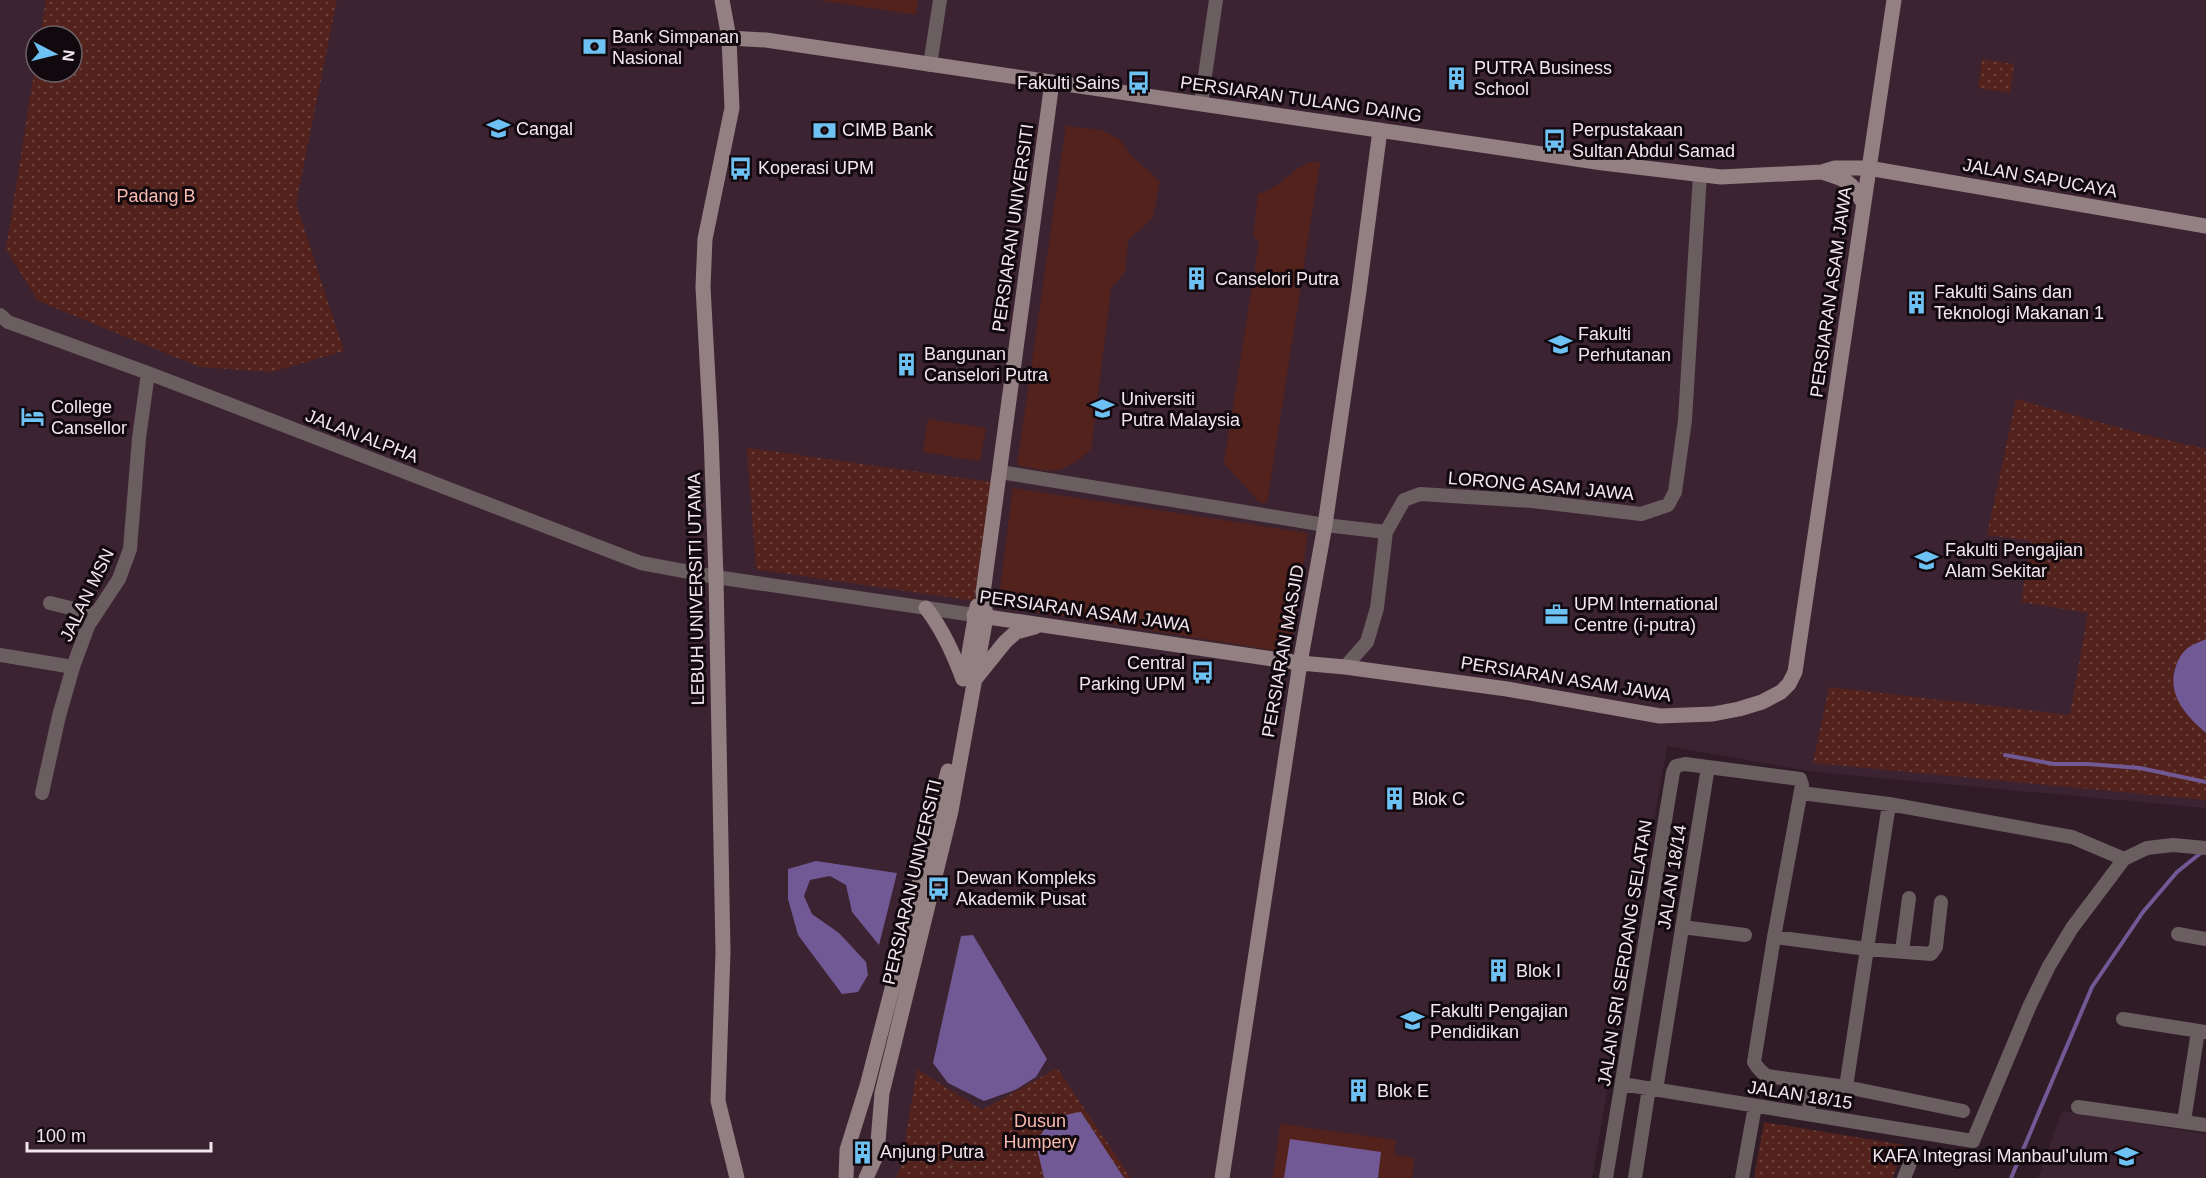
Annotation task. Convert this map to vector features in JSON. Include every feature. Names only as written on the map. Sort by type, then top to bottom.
[{"type":"street","name":"LEBUH UNIVERSITI UTAMA","points":[[723,0],[729,38],[732,108],[705,239],[703,287],[716,577],[723,952],[718,1101],[737,1178]]},
{"type":"street","points":[[930,65],[940,0]]},
{"type":"street","points":[[1201,103],[1216,0]]},
{"type":"street","name":"PERSIARAN ASAM JAWA","points":[[716,577],[926,608],[980,608],[1044,625],[1300,663],[1507,689],[1660,716],[1713,714],[1762,702],[1781,692],[1789,684],[1795,672],[1842,362],[1862,201],[1894,0]]},
{"type":"street","name":"PERSIARAN TULANG DAING","points":[[729,38],[766,40],[1602,163],[1700,175],[1721,177],[1822,172],[1835,168],[1868,168]]},
{"type":"street","name":"PERSIARAN UNIVERSITI","points":[[866,1178],[877,1154],[882,1093],[951,812],[1000,472],[1052,82]]},
{"type":"street","name":"PERSIARAN MASJID","points":[[1222,1178],[1300,663],[1325,525],[1380,130]]},
{"type":"street","name":"JALAN SAPUCAYA","points":[[1868,168],[2206,226]]},
{"type":"street","points":[[1822,172],[1844,179],[1853,186],[1862,201]]},
{"type":"street","name":"LORONG ASAM JAWA","points":[[1345,667],[1367,642],[1377,608],[1386,532],[1404,500],[1420,494],[1532,501],[1641,514],[1668,505],[1675,492],[1685,420],[1700,175]]},
{"type":"street","name":"JALAN ALPHA","points":[[0,315],[8,322],[148,373],[641,563],[716,577]]},
{"type":"street","name":"JALAN MSN","points":[[42,793],[59,716],[88,626],[119,579],[130,549],[139,438],[148,373]]},
{"type":"street","points":[[1000,472],[1325,525],[1386,532]]},
{"type":"street","points":[[50,603],[95,614]]},
{"type":"street","points":[[926,608],[940,626],[969,681],[1016,632],[1044,625]]},
{"type":"street","points":[[0,655],[73,668]]},
{"type":"street","name":"PERSIARAN UNIVERSITI","points":[[846,1178],[847,1149],[867,1086],[941,802],[969,681]]},
{"type":"street","name":"JALAN SRI SERDANG SELATAN","points":[[1606,1178],[1673,772],[1676,766],[1685,764],[1708,767]]},
{"type":"street","points":[[1708,767],[1800,779],[1802,789],[1774,937],[1754,1062],[1761,1073],[1767,1076],[1846,1087],[1963,1111]]},
{"type":"street","name":"JALAN 18/14","points":[[1635,1178],[1682,927],[1708,767]]},
{"type":"street","points":[[1802,789],[2072,837],[2124,859],[2147,848],[2174,845],[2202,847]]},
{"type":"street","points":[[1846,1087],[1888,804]]},
{"type":"street","name":"JALAN 18/15","points":[[1622,1084],[1973,1141],[2030,1005],[2049,966],[2072,928],[2124,859]]},
{"type":"street","points":[[1902,951],[1909,898]]},
{"type":"street","points":[[1774,937],[1867,949],[1931,954],[1935,951],[1941,902]]},
{"type":"street","points":[[1682,927],[1745,935]]},
{"type":"street","points":[[2178,934],[2206,939]]},
{"type":"street","points":[[2123,1019],[2202,1031],[2184,1121]]},
{"type":"street","points":[[1808,1114],[1812,1083]]},
{"type":"street","points":[[1742,1178],[1755,1106]]},
{"type":"street","points":[[2078,1107],[2206,1125]]},
{"type":"street","points":[[1904,1178],[1913,1156]]},
{"type":"shaded area","name":"Universiti Putra Malaysia","points":[[0,0],[2206,0],[2206,808],[1815,772],[1667,746],[1592,1178],[0,1178]]},
{"type":"shaded area","points":[[2206,639],[2206,733],[2191,719],[2180,704],[2174,686],[2174,676],[2181,655],[2191,646]]},
{"type":"shaded area","points":[[816,861],[897,873],[879,945],[852,912],[846,885],[830,876],[810,880],[804,896],[812,914],[839,933],[866,962],[868,975],[858,992],[842,994],[798,935],[788,899],[788,869]]},
{"type":"shaded area","points":[[973,935],[1047,1059],[1036,1077],[1015,1090],[984,1101],[948,1083],[933,1063],[961,936]]},
{"type":"shaded area","name":"KAFA Integrasi Manbaul'ulum","points":[[2062,1111],[2206,1134],[2206,1178],[2038,1178]]},
{"type":"shaded area","points":[[1081,1112],[1124,1178],[1044,1178],[1036,1144],[1040,1136],[1053,1120]]},
{"type":"shaded area","points":[[1290,1139],[1381,1152],[1378,1178],[1284,1178]]},
{"type":"green space","name":"Padang B","points":[[46,0],[337,0],[296,203],[344,351],[271,372],[200,367],[38,301],[6,249],[32,84],[84,84],[84,24],[42,24]]},
{"type":"green space","points":[[819,0],[918,0],[916,15]]},
{"type":"green space","points":[[1982,59],[2014,64],[2010,93],[1978,88]]},
{"type":"green space","points":[[1066,126],[1102,130],[1120,140],[1131,156],[1160,181],[1153,218],[1128,240],[1125,271],[1111,289],[1091,450],[1063,468],[1049,471],[1017,465]]},
{"type":"green space","points":[[1310,162],[1320,162],[1267,503],[1260,503],[1224,463],[1259,242],[1253,236],[1258,194],[1273,188]]},
{"type":"green space","points":[[2016,399],[2206,449],[2206,800],[1813,763],[1829,687],[2070,715],[2088,613],[2021,602],[2031,541],[1987,535]]},
{"type":"green space","points":[[928,419],[986,428],[980,461],[923,452]]},
{"type":"green space","points":[[747,448],[991,482],[974,601],[756,569]]},
{"type":"green space","points":[[1013,488],[1308,533],[1290,653],[1011,608],[999,597]]},
{"type":"green space","name":"Dusun Humpery","points":[[1057,1068],[1131,1178],[896,1178],[901,1167],[917,1069],[982,1110]]},
{"type":"green space","points":[[1764,1122],[1904,1145],[1893,1178],[1754,1178]]},
{"type":"green space","points":[[1280,1124],[1396,1140],[1394,1155],[1414,1158],[1412,1178],[1273,1178]]},
{"type":"waterway","points":[[2005,755],[2054,764],[2140,768],[2206,782]]},
{"type":"waterway","points":[[2011,1178],[2092,987],[2143,912],[2177,872],[2202,852]]},
{"type":"place","name":"Bank Simpanan Nasional","points":[[594,47]]},
{"type":"place","name":"PUTRA Business School","points":[[1456,78]]},
{"type":"place","name":"Fakulti Sains","points":[[1138,83]]},
{"type":"place","name":"Cangal","points":[[498,129]]},
{"type":"place","name":"CIMB Bank","points":[[824,130]]},
{"type":"place","name":"Perpustakaan Sultan Abdul Samad","points":[[1554,140]]},
{"type":"place","name":"Koperasi UPM","points":[[740,168]]},
{"type":"place","name":"Canselori Putra","points":[[1197,279]]},
{"type":"place","name":"Fakulti Sains dan Teknologi Makanan 1","points":[[1916,302]]},
{"type":"place","name":"Fakulti Perhutanan","points":[[1560,344]]},
{"type":"place","name":"Bangunan Canselori Putra","points":[[906,364]]},
{"type":"place","name":"Universiti Putra Malaysia","points":[[1103,409]]},
{"type":"place","name":"College Cansellor","points":[[33,417]]},
{"type":"place","name":"Fakulti Pengajian Alam Sekitar","points":[[1927,560]]},
{"type":"place","name":"UPM International Centre (i-putra)","points":[[1556,614]]},
{"type":"place","name":"Central Parking UPM","points":[[1203,673]]},
{"type":"place","name":"Blok C","points":[[1394,799]]},
{"type":"place","name":"Dewan Kompleks Akademik Pusat","points":[[938,888]]},
{"type":"place","name":"Blok I","points":[[1498,971]]},
{"type":"place","name":"Fakulti Pengajian Pendidikan","points":[[1412,1021]]},
{"type":"place","name":"Blok E","points":[[1359,1091]]},
{"type":"place","name":"Anjung Putra","points":[[862,1152]]},
{"type":"place","name":"KAFA Integrasi Manbaul'ulum","points":[[2126,1156]]}]
